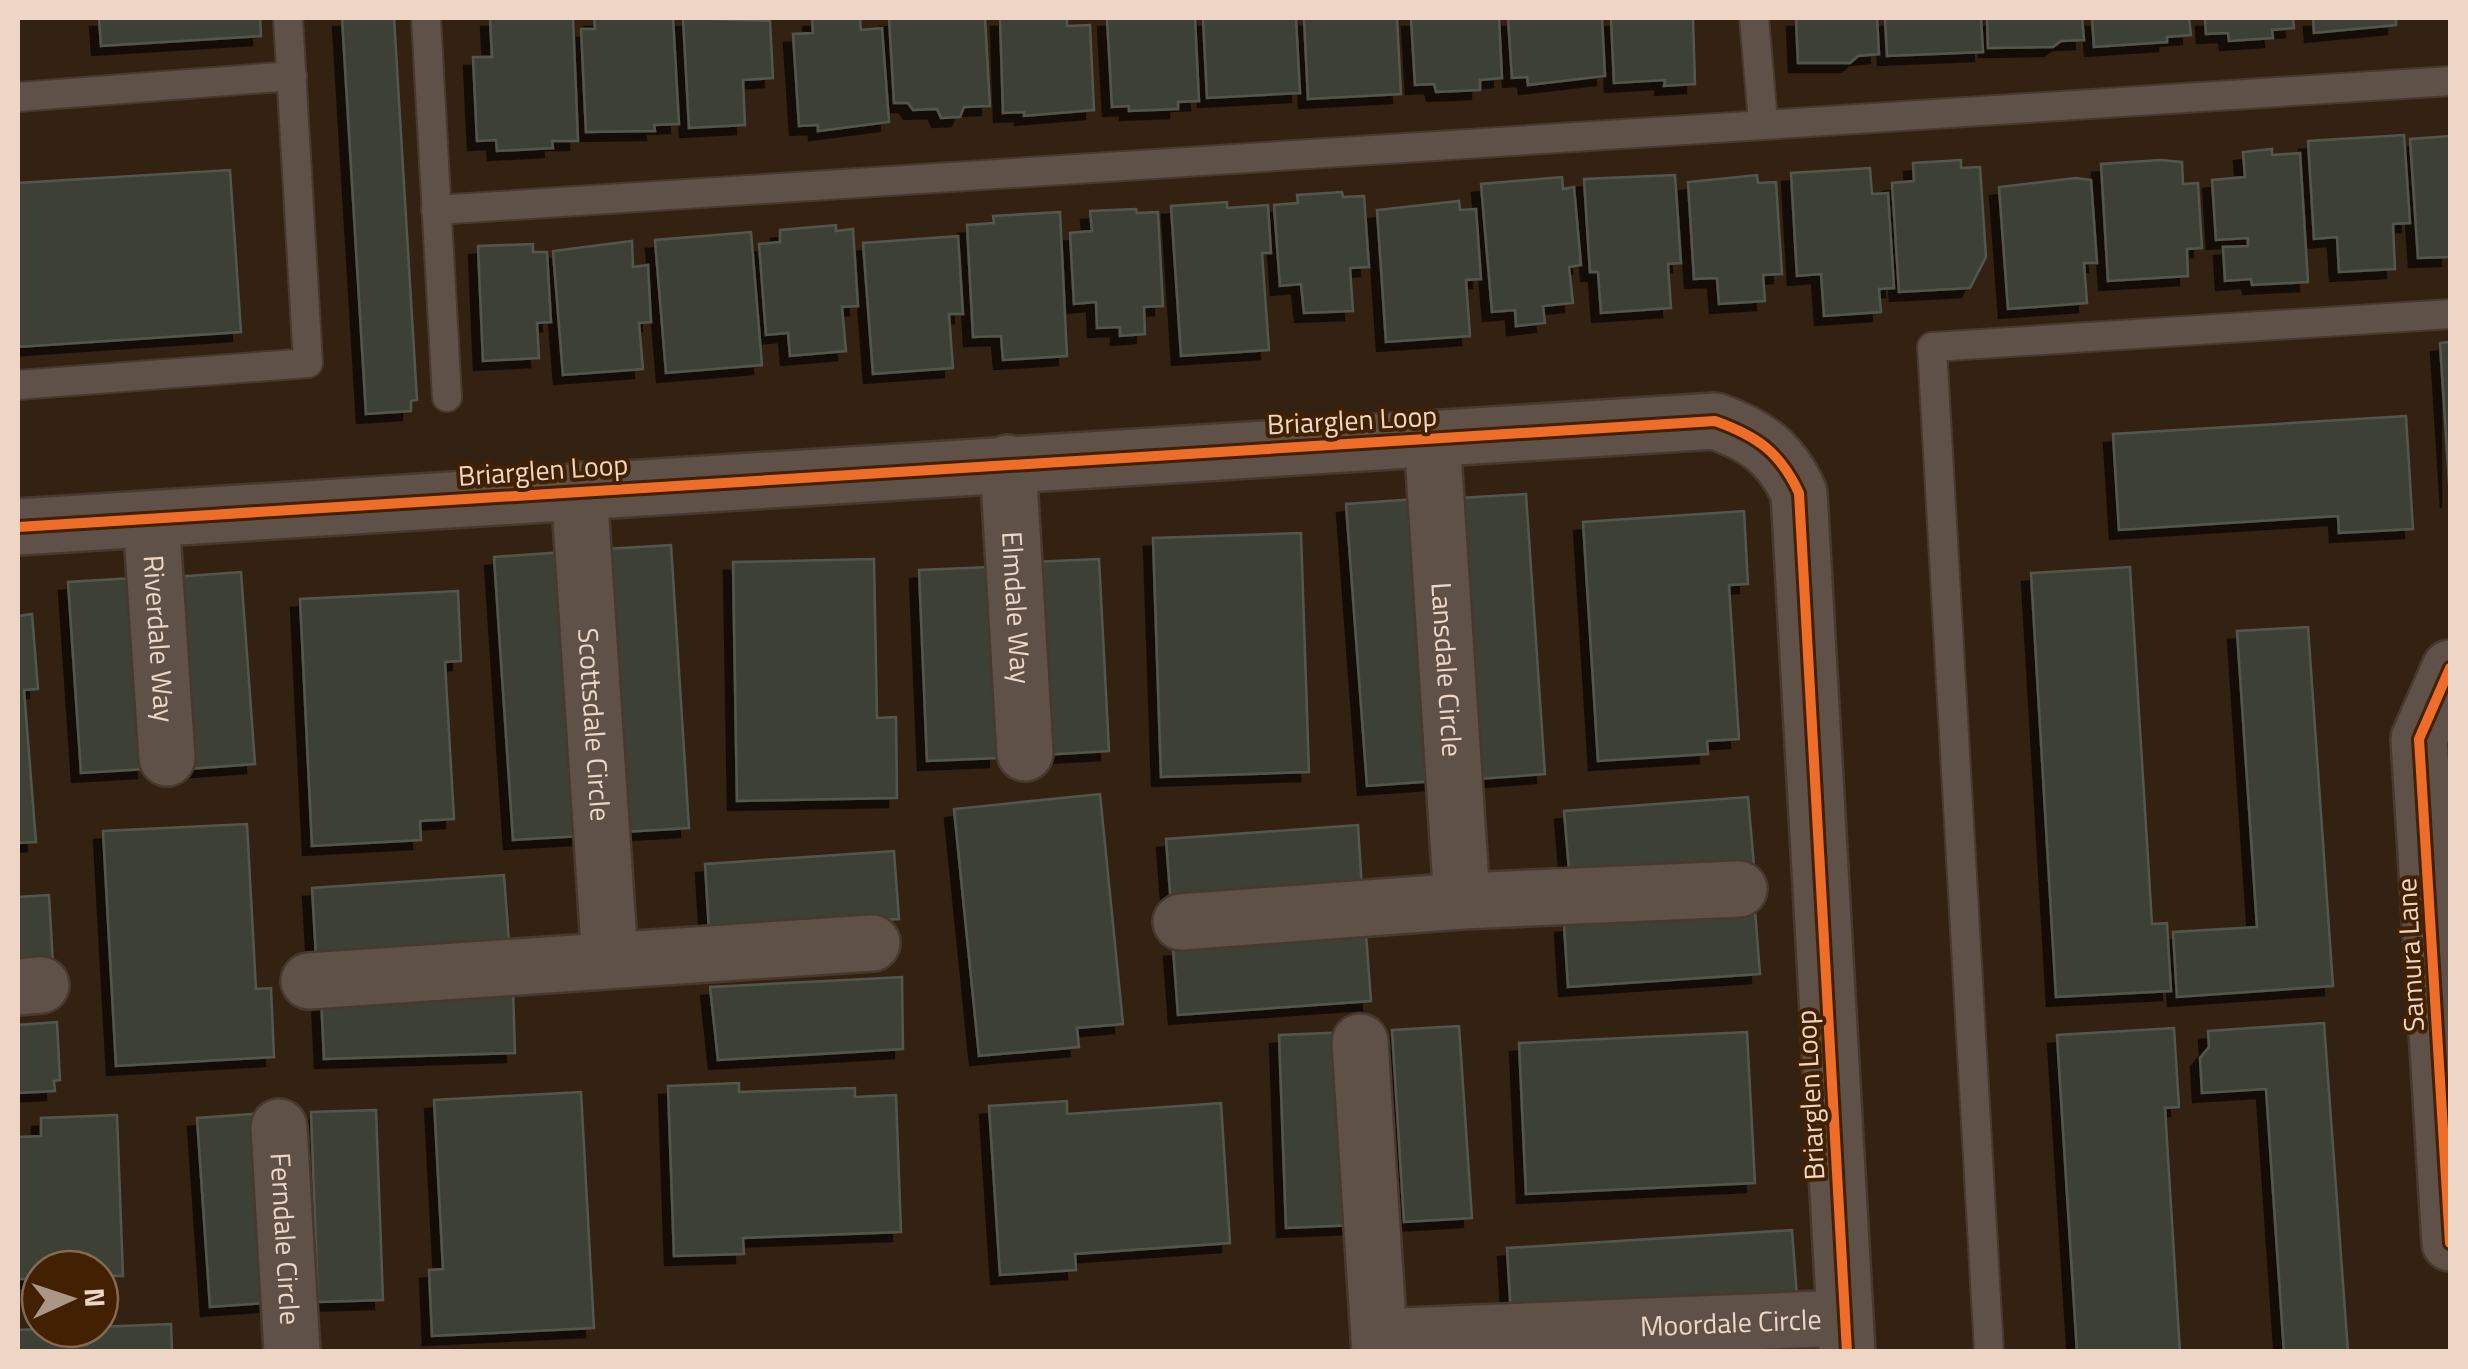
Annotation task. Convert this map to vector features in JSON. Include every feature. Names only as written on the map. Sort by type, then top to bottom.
[{"type":"street","name":"Briarglen Loop","points":[[18,527],[1008,462],[1715,421],[1744,432],[1773,450],[1788,469],[1799,493],[1846,1335]]},
{"type":"street","name":"Lansdale Circle","points":[[1432,438],[1462,901]]},
{"type":"street","name":"Elmdale Way","points":[[1008,462],[1025,753]]},
{"type":"street","name":"Scottsdale Circle","points":[[579,490],[610,960]]},
{"type":"street","name":"Riverdale Way","points":[[152,518],[166,758]]},
{"type":"street","name":"Samura Lane","points":[[2449,668],[2419,739],[2443,1004],[2450,1243]]},
{"type":"street","points":[[1181,922],[1462,901],[1739,889]]},
{"type":"street","points":[[309,980],[872,942]]},
{"type":"street","name":"Moordale Circle","points":[[1360,1042],[1380,1344],[1846,1335]]},
{"type":"street","name":"Ferndale Circle","points":[[279,1127],[292,1352]]},
{"type":"lane","points":[[18,385],[308,364],[288,18]]},
{"type":"lane","points":[[426,18],[447,398]]},
{"type":"lane","points":[[1754,18],[1763,122]]},
{"type":"lane","points":[[18,97],[292,76]]},
{"type":"lane","points":[[436,210],[2450,80]]},
{"type":"lane","points":[[1989,1352],[1932,347],[2450,314]]},
{"type":"building","points":[[99,18],[260,18],[261,36],[101,46]]},
{"type":"building","points":[[342,18],[394,18],[417,400],[411,401],[411,411],[366,414]]},
{"type":"building","points":[[490,18],[573,18],[578,141],[552,141],[553,148],[497,151],[496,140],[477,141],[473,57],[492,57]]},
{"type":"building","points":[[594,18],[673,18],[679,124],[654,125],[655,131],[586,132],[581,29],[595,29]]},
{"type":"building","points":[[683,18],[770,21],[773,78],[743,80],[745,125],[689,128]]},
{"type":"building","points":[[812,18],[860,18],[861,30],[882,28],[889,122],[818,131],[818,125],[799,126],[793,34],[813,33]]},
{"type":"building","points":[[889,18],[985,18],[990,106],[964,107],[960,117],[941,118],[937,109],[913,110],[908,103],[894,103]]},
{"type":"building","points":[[1000,18],[1067,18],[1067,26],[1090,25],[1094,110],[1024,116],[1024,112],[1003,113]]},
{"type":"building","points":[[1107,18],[1195,18],[1199,101],[1178,102],[1178,109],[1129,111],[1129,106],[1112,107]]},
{"type":"building","points":[[1203,18],[1296,18],[1300,93],[1207,98]]},
{"type":"building","points":[[1304,18],[1397,18],[1401,94],[1308,99]]},
{"type":"building","points":[[1411,18],[1499,18],[1502,78],[1480,80],[1480,90],[1436,92],[1434,84],[1415,85]]},
{"type":"building","points":[[1508,18],[1602,18],[1605,76],[1528,85],[1527,77],[1512,78]]},
{"type":"building","points":[[1611,18],[1693,18],[1695,84],[1664,86],[1665,80],[1614,83]]},
{"type":"building","points":[[1796,18],[1877,18],[1879,54],[1858,56],[1850,63],[1798,63]]},
{"type":"building","points":[[1885,18],[1981,18],[1983,52],[1887,56]]},
{"type":"building","points":[[1987,18],[2082,18],[2084,40],[2061,41],[2053,47],[1988,48]]},
{"type":"building","points":[[2092,18],[2189,18],[2191,35],[2167,37],[2167,42],[2094,47]]},
{"type":"building","points":[[2205,18],[2293,18],[2294,28],[2272,30],[2273,38],[2229,41],[2228,33],[2206,34]]},
{"type":"building","points":[[2313,18],[2396,18],[2396,25],[2314,33]]},
{"type":"building","points":[[2404,135],[2410,223],[2393,224],[2395,269],[2339,272],[2337,237],[2314,239],[2308,141]]},
{"type":"building","points":[[2450,136],[2450,257],[2418,258],[2410,139]]},
{"type":"building","points":[[2272,149],[2272,155],[2300,153],[2308,282],[2252,285],[2251,279],[2225,281],[2223,247],[2248,246],[2248,238],[2216,240],[2212,180],[2245,177],[2243,152]]},
{"type":"building","points":[[1961,160],[1961,168],[1980,167],[1986,257],[1970,288],[1899,292],[1892,183],[1914,181],[1913,163]]},
{"type":"building","points":[[2182,162],[2183,184],[2198,183],[2202,248],[2187,249],[2188,276],[2108,281],[2101,164]]},
{"type":"building","points":[[1870,168],[1872,194],[1888,193],[1894,288],[1879,289],[1881,312],[1824,316],[1821,274],[1797,276],[1791,173]]},
{"type":"building","points":[[230,170],[241,332],[18,347],[18,183]]},
{"type":"building","points":[[1675,175],[1681,263],[1668,264],[1671,308],[1601,313],[1598,272],[1590,272],[1584,179]]},
{"type":"building","points":[[1757,175],[1758,183],[1776,182],[1782,274],[1763,275],[1765,301],[1719,304],[1717,278],[1694,279],[1688,182]]},
{"type":"building","points":[[1562,177],[1563,189],[1574,187],[1581,265],[1569,267],[1573,303],[1543,306],[1545,323],[1516,326],[1515,310],[1492,312],[1481,184]]},
{"type":"building","points":[[2076,178],[2091,180],[2097,263],[2084,263],[2087,303],[2008,309],[1999,187]]},
{"type":"building","points":[[1342,192],[1343,197],[1364,196],[1369,267],[1350,268],[1353,311],[1304,313],[1301,284],[1280,286],[1274,205],[1298,203],[1297,195]]},
{"type":"building","points":[[1459,201],[1460,210],[1476,209],[1481,279],[1466,280],[1470,336],[1386,342],[1377,210]]},
{"type":"building","points":[[1227,202],[1227,208],[1268,205],[1271,253],[1262,253],[1269,350],[1181,356],[1171,206]]},
{"type":"building","points":[[1136,209],[1137,213],[1158,212],[1163,306],[1144,307],[1145,334],[1120,336],[1120,327],[1097,328],[1096,302],[1074,304],[1070,233],[1092,231],[1090,211]]},
{"type":"building","points":[[1060,212],[1067,356],[1003,360],[1001,336],[973,337],[967,225],[994,223],[993,216]]},
{"type":"building","points":[[836,225],[836,231],[853,229],[858,306],[842,307],[846,351],[790,356],[788,333],[766,335],[759,244],[780,242],[780,230]]},
{"type":"building","points":[[751,232],[762,365],[666,373],[655,240]]},
{"type":"building","points":[[958,236],[963,314],[949,314],[953,368],[873,374],[863,243]]},
{"type":"building","points":[[632,241],[633,267],[648,265],[651,322],[639,323],[643,369],[563,375],[553,251]]},
{"type":"building","points":[[533,244],[533,252],[547,252],[551,322],[537,323],[539,358],[483,361],[478,246]]},
{"type":"building","points":[[2450,342],[2450,499],[2440,343]]},
{"type":"building","points":[[2406,416],[2413,529],[2339,533],[2338,516],[2119,530],[2113,434]]},
{"type":"building","points":[[1526,494],[1545,774],[1478,779],[1459,498]]},
{"type":"building","points":[[1415,499],[1435,781],[1367,786],[1346,504]]},
{"type":"building","points":[[1744,511],[1748,584],[1729,585],[1739,739],[1707,741],[1708,754],[1598,761],[1583,522]]},
{"type":"building","points":[[1301,533],[1309,772],[1161,777],[1153,538]]},
{"type":"building","points":[[671,545],[689,828],[624,832],[606,549]]},
{"type":"building","points":[[563,552],[581,836],[513,840],[494,557]]},
{"type":"building","points":[[874,559],[877,718],[896,717],[897,798],[737,801],[733,562]]},
{"type":"building","points":[[1099,559],[1109,751],[1042,755],[1032,562]]},
{"type":"building","points":[[990,567],[998,758],[927,761],[919,570]]},
{"type":"building","points":[[2130,567],[2152,924],[2167,923],[2171,991],[2056,997],[2031,573]]},
{"type":"building","points":[[241,572],[255,764],[188,769],[175,577]]},
{"type":"building","points":[[133,578],[146,769],[81,773],[68,582]]},
{"type":"building","points":[[458,591],[461,661],[445,662],[454,819],[420,821],[421,840],[312,846],[300,599]]},
{"type":"building","points":[[32,614],[38,689],[24,690],[36,842],[18,843],[18,616]]},
{"type":"building","points":[[2308,627],[2333,986],[2177,997],[2173,932],[2257,927],[2237,631]]},
{"type":"building","points":[[1100,794],[1123,1024],[1077,1028],[1079,1047],[979,1056],[954,809]]},
{"type":"building","points":[[1748,797],[1754,866],[1570,881],[1564,811]]},
{"type":"building","points":[[247,824],[256,989],[271,988],[274,1057],[116,1066],[103,831]]},
{"type":"building","points":[[1358,825],[1362,890],[1171,905],[1166,839]]},
{"type":"building","points":[[894,851],[899,919],[709,931],[705,864]]},
{"type":"building","points":[[504,875],[509,943],[316,956],[312,888]]},
{"type":"building","points":[[49,895],[53,965],[18,967],[18,897]]},
{"type":"building","points":[[1755,910],[1760,974],[1568,987],[1564,924]]},
{"type":"building","points":[[1366,934],[1371,1001],[1178,1015],[1173,948]]},
{"type":"building","points":[[902,977],[903,1049],[718,1060],[710,987]]},
{"type":"building","points":[[513,989],[515,1053],[324,1059],[321,996]]},
{"type":"building","points":[[57,1022],[60,1080],[54,1081],[55,1091],[18,1093],[18,1025]]},
{"type":"building","points":[[2324,1023],[2348,1352],[2284,1352],[2266,1089],[2202,1093],[2200,1058],[2209,1047],[2208,1031]]},
{"type":"building","points":[[1459,1026],[1472,1218],[1404,1222],[1392,1030]]},
{"type":"building","points":[[2174,1028],[2179,1107],[2165,1108],[2180,1352],[2077,1352],[2057,1035]]},
{"type":"building","points":[[1350,1032],[1357,1225],[1286,1228],[1279,1035]]},
{"type":"building","points":[[1747,1032],[1755,1183],[1526,1194],[1519,1043]]},
{"type":"building","points":[[739,1083],[739,1092],[855,1088],[855,1097],[896,1095],[901,1232],[743,1238],[744,1254],[674,1256],[668,1086]]},
{"type":"building","points":[[581,1092],[594,1328],[432,1336],[429,1270],[443,1269],[434,1100]]},
{"type":"building","points":[[1067,1101],[1067,1114],[1221,1103],[1230,1243],[1075,1254],[1076,1270],[1000,1275],[989,1106]]},
{"type":"building","points":[[376,1110],[383,1300],[318,1302],[311,1112]]},
{"type":"building","points":[[266,1113],[279,1302],[210,1307],[197,1118]]},
{"type":"building","points":[[117,1115],[123,1276],[120,1249],[20,1249],[18,1279],[18,1137],[41,1136],[41,1118]]},
{"type":"building","points":[[1792,1230],[1797,1296],[1511,1315],[1507,1248]]},
{"type":"building","points":[[171,1324],[172,1352],[18,1352],[20,1330],[20,1349],[120,1349],[120,1326]]},
{"type":"cycle path","points":[[18,527],[1715,421],[1730,427],[1766,447],[1799,493],[1847,1352]]},
{"type":"cycle path","points":[[2450,668],[2419,739],[2450,1243]]}]
